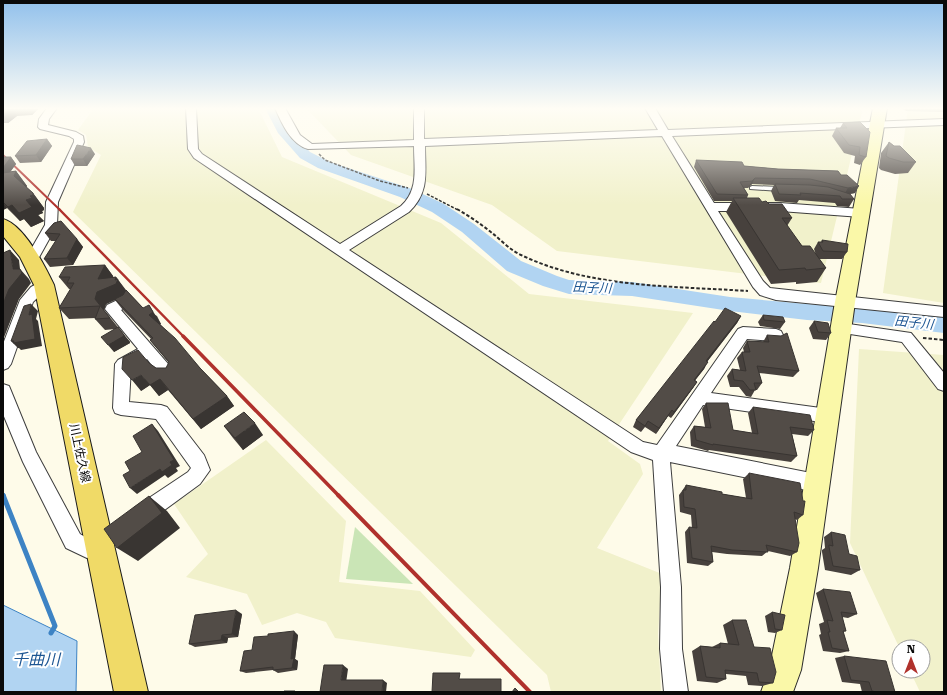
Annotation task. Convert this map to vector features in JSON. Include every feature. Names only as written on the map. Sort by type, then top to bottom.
[{"type":"main road","name":"川上佐久線","points":[[3,225],[22,244],[32,258],[44,286],[114,534],[131,692]]},
{"type":"street","points":[[32,258],[51,225],[52,202],[80,140]]},
{"type":"street","points":[[193,140],[193,149],[198,156],[637,447],[649,452],[674,454],[816,482]]},
{"type":"street","points":[[300,140],[306,146],[312,147],[483,140]]},
{"type":"street","points":[[670,140],[758,284],[765,292],[843,315],[906,337],[944,384]]},
{"type":"street","points":[[777,692],[785,670],[804,568],[816,482],[828,416],[860,206],[873,140]]},
{"type":"street","points":[[340,250],[410,205],[418,192],[420,143]]},
{"type":"street","points":[[711,207],[860,206]]},
{"type":"street","points":[[3,364],[27,300],[36,290],[44,286]]},
{"type":"street","points":[[126,301],[112,309],[168,373]]},
{"type":"street","points":[[843,315],[944,312]]},
{"type":"street","points":[[676,692],[671,649],[671,587],[661,454],[743,333],[776,335]]},
{"type":"street","points":[[3,391],[29,456],[73,541],[87,548],[114,534],[194,478],[201,470],[198,461],[161,412],[121,408],[123,364],[148,350]]},
{"type":"street","points":[[699,398],[828,416]]},
{"type":"lane","points":[[752,188],[788,189]]},
{"type":"path","points":[[312,147],[325,160],[380,181],[441,199],[481,225],[520,254],[568,272],[635,282],[765,292]]},
{"type":"path","points":[[906,337],[944,340]]},
{"type":"green space","points":[[87,140],[274,140],[282,157],[441,223],[529,294],[693,313],[608,441],[640,464],[643,474],[597,548],[662,574],[658,634],[661,692],[551,692],[547,675],[73,212],[101,155],[88,147]]},
{"type":"green space","points":[[337,140],[855,140],[821,283],[557,251],[492,205],[351,155]]},
{"type":"green space","points":[[904,140],[944,140],[944,303],[883,293]]},
{"type":"green space","points":[[859,349],[944,355],[944,692],[920,692],[914,679],[931,679],[931,639],[895,639],[850,543]]},
{"type":"green space","points":[[266,440],[346,521],[339,582],[420,591],[475,650],[471,657],[335,638],[326,622],[297,613],[262,625],[247,594],[186,577],[208,554],[174,504]]},
{"type":"green space","points":[[355,527],[413,584],[346,579]]},
{"type":"water","name":"千曲川","points":[[3,605],[77,641],[76,692],[3,692]]},
{"type":"building","points":[[46,140],[36,155],[15,156],[27,141]]},
{"type":"building","points":[[846,140],[869,140],[866,157],[859,155],[860,147],[849,145]]},
{"type":"building","points":[[889,142],[894,146],[900,146],[916,162],[903,162],[886,156]]},
{"type":"building","points":[[77,145],[91,148],[83,159],[71,159]]},
{"type":"building","points":[[3,157],[11,157],[3,168]]},
{"type":"building","points":[[696,160],[742,162],[744,166],[778,169],[838,171],[841,175],[847,175],[859,186],[848,188],[810,179],[755,178],[752,181],[740,182],[748,195],[717,194]]},
{"type":"building","points":[[16,171],[14,176],[33,193],[33,195],[30,196],[32,198],[26,200],[32,207],[19,213],[12,205],[8,207],[3,202],[3,173]]},
{"type":"building","points":[[775,184],[828,187],[850,194],[854,199],[842,199],[840,196],[800,193],[801,195],[779,194]]},
{"type":"building","points":[[733,198],[759,198],[762,202],[766,201],[769,204],[782,204],[792,218],[782,218],[802,246],[810,246],[826,268],[779,270]]},
{"type":"building","points":[[61,221],[77,239],[67,258],[44,259],[60,234],[45,233],[54,223]]},
{"type":"building","points":[[822,240],[848,244],[847,252],[823,251],[818,242],[823,242]]},
{"type":"building","points":[[10,250],[13,269],[20,269],[22,273],[9,289],[3,304],[3,253]]},
{"type":"building","points":[[105,265],[98,279],[116,277],[115,280],[118,279],[116,284],[97,292],[95,299],[110,318],[95,319],[100,306],[59,308],[74,283],[67,283],[70,277],[59,277],[65,267]]},
{"type":"building","points":[[126,290],[143,308],[149,305],[153,312],[149,315],[175,338],[200,368],[227,396],[193,419],[160,379],[150,385],[141,375],[132,380],[122,369],[123,357],[138,350],[149,363],[156,368],[166,368],[169,362],[150,340],[153,338],[115,299],[123,295]]},
{"type":"building","points":[[31,304],[29,315],[32,314],[35,339],[13,343],[14,341],[11,341],[24,306]]},
{"type":"building","points":[[725,308],[741,316],[706,361],[708,362],[694,380],[697,382],[674,412],[672,410],[659,428],[648,421],[645,426],[636,420],[714,321],[715,322]]},
{"type":"building","points":[[763,315],[783,317],[785,322],[764,320]]},
{"type":"building","points":[[814,321],[828,323],[831,333],[818,332]]},
{"type":"building","points":[[118,327],[124,336],[108,345],[101,337]]},
{"type":"building","points":[[787,333],[799,371],[757,366],[762,383],[754,383],[756,390],[750,390],[743,381],[734,380],[732,369],[746,371],[742,352],[750,352],[747,341],[769,342],[767,335],[781,336]]},
{"type":"building","points":[[706,403],[728,403],[733,430],[758,434],[753,407],[810,415],[814,430],[790,427],[797,456],[713,445],[696,440],[694,426],[711,428]]},
{"type":"building","points":[[244,412],[255,423],[235,438],[224,426]]},
{"type":"building","points":[[152,424],[174,460],[170,462],[172,465],[162,472],[160,469],[130,488],[123,475],[130,471],[125,462],[142,452],[133,436]]},
{"type":"building","points":[[749,473],[800,483],[803,501],[805,501],[803,515],[794,512],[799,543],[797,552],[766,545],[768,552],[732,550],[711,546],[713,562],[692,558],[689,527],[697,528],[695,509],[684,507],[683,490],[686,490],[686,485],[722,492],[722,494],[752,499]]},
{"type":"building","points":[[149,496],[162,513],[117,548],[104,529]]},
{"type":"building","points":[[831,532],[845,535],[849,554],[857,556],[860,570],[833,566],[829,547],[829,545],[833,546]]},
{"type":"building","points":[[823,589],[850,592],[857,614],[841,612],[846,631],[843,631],[849,651],[832,648],[827,620],[833,621]]},
{"type":"building","points":[[236,610],[232,634],[222,635],[221,640],[189,644],[195,615]]},
{"type":"building","points":[[772,612],[785,615],[782,630],[775,629]]},
{"type":"building","points":[[732,620],[746,620],[754,647],[770,648],[776,672],[773,683],[759,682],[757,673],[725,670],[726,679],[706,677],[700,646],[720,648],[720,643],[739,645]]},
{"type":"building","points":[[294,631],[291,659],[294,658],[292,668],[273,670],[273,667],[240,671],[244,651],[252,650],[254,637]]},
{"type":"building","points":[[844,656],[886,661],[895,692],[872,691],[869,682],[851,680]]},
{"type":"building","points":[[324,665],[343,665],[341,680],[383,680],[382,692],[320,692]]},
{"type":"building","points":[[433,673],[460,673],[459,679],[501,679],[501,692],[432,692]]},
{"type":"building","points":[[515,688],[519,692],[512,692]]},
{"type":"building","points":[[295,691],[295,692],[284,692]]},
{"type":"waterway","name":"田子川","points":[[292,140],[305,155],[324,165],[406,193],[438,208],[468,228],[514,266],[569,287],[632,289],[730,304],[807,312],[862,315],[944,325]]},
{"type":"waterway","points":[[4,496],[3,495],[55,626],[51,633]]},
{"type":"railway","points":[[3,155],[60,210]]},
{"type":"railway","points":[[60,210],[184,337]]},
{"type":"railway","points":[[183,336],[339,496]]},
{"type":"railway","points":[[338,495],[530,692]]}]
